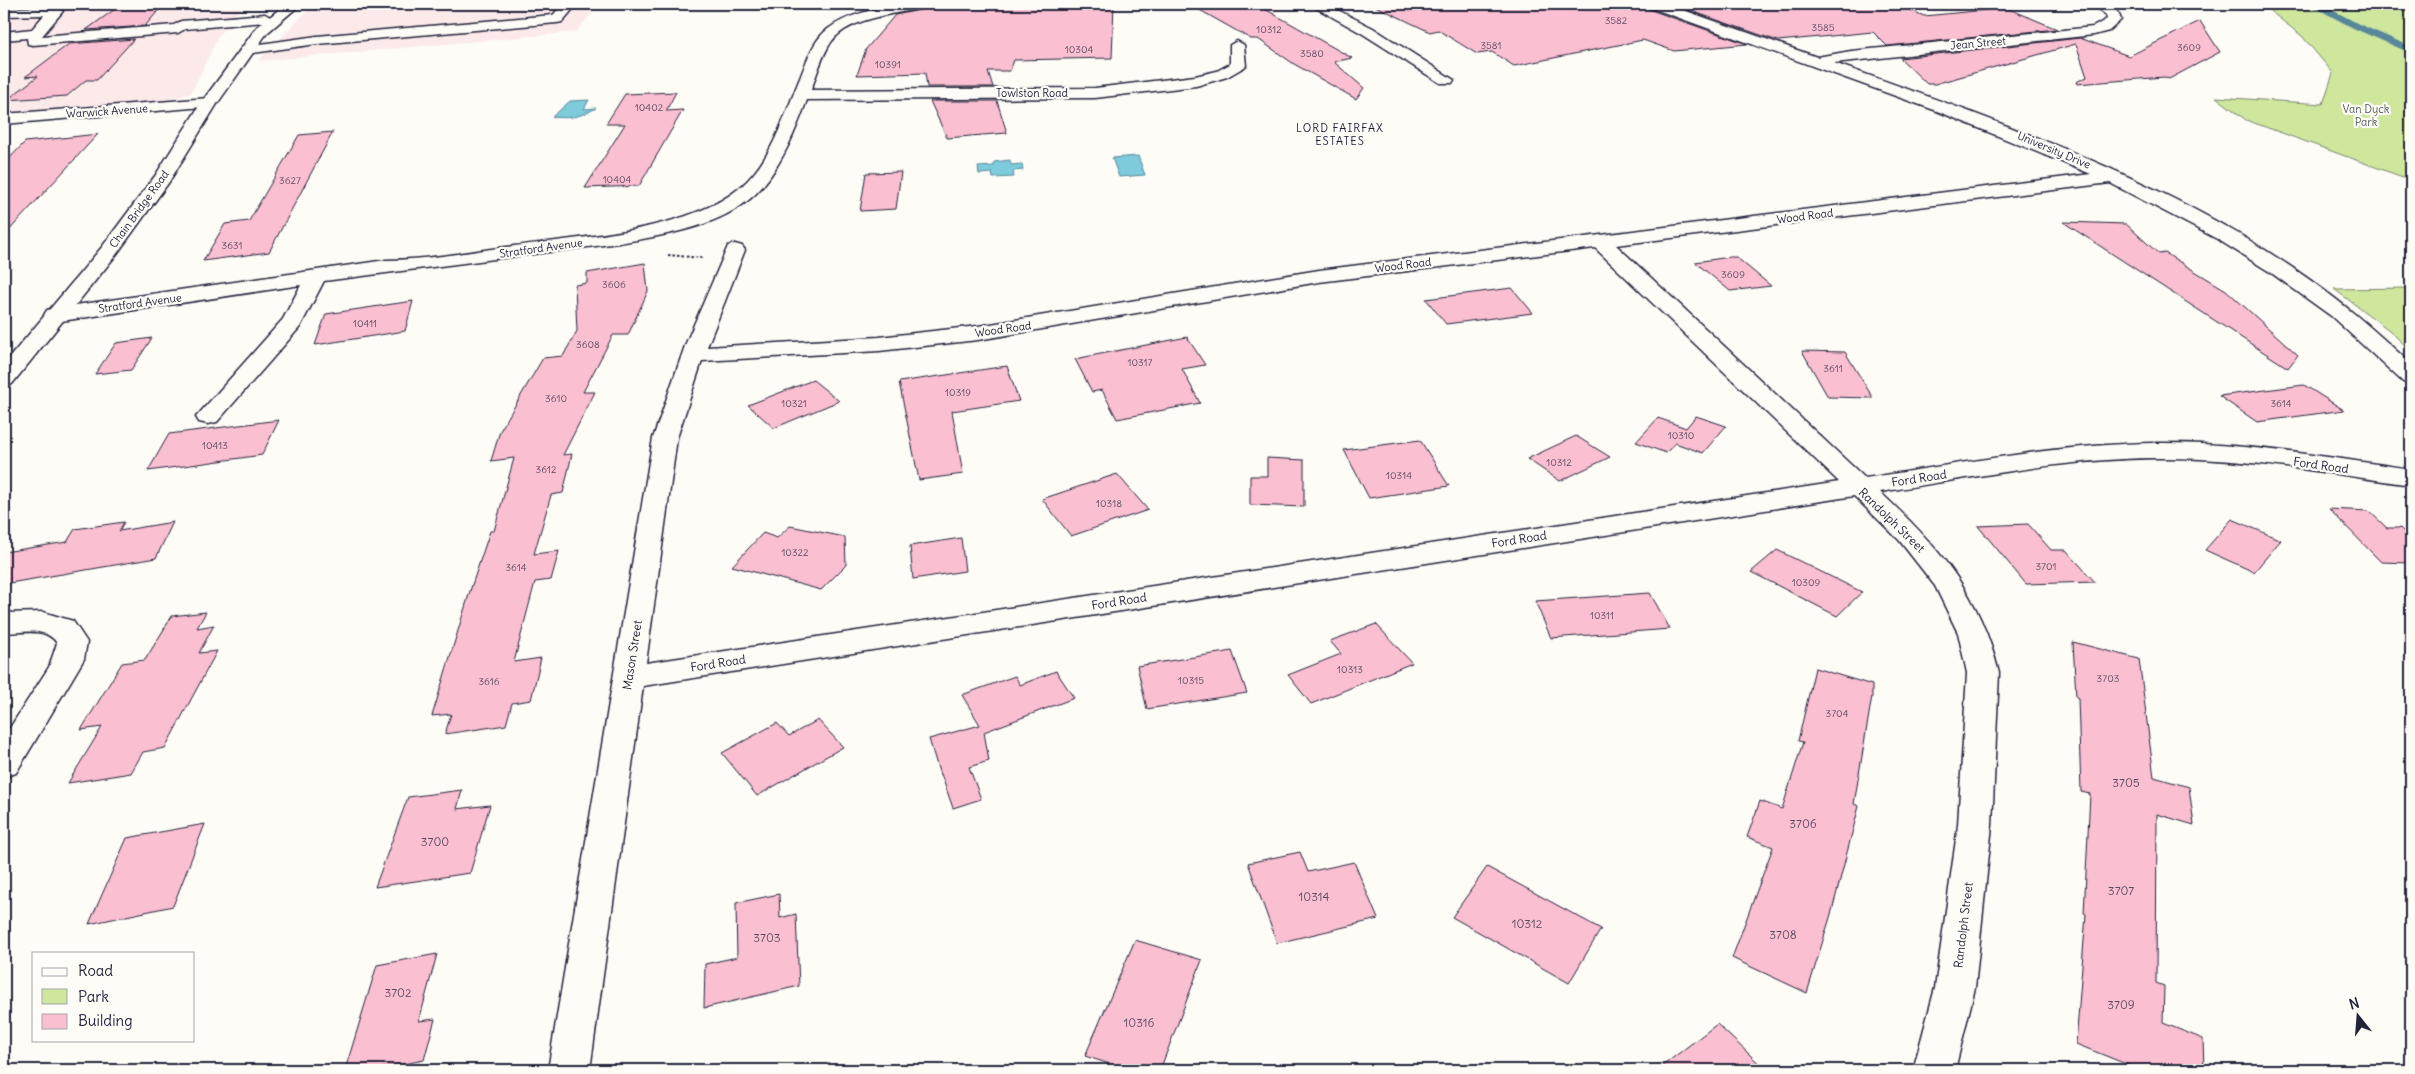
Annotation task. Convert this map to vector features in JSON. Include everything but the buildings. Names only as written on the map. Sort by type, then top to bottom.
[{"type":"street","name":"Chain Bridge Road","points":[[4,379],[109,251],[162,178],[209,103],[247,50],[266,17],[294,4]]},
{"type":"street","points":[[370,6],[393,4]]},
{"type":"street","points":[[247,50],[317,40],[557,19],[570,4]]},
{"type":"street","name":"Stratford Avenue","points":[[55,315],[316,277],[628,235],[662,228],[716,211],[744,195],[757,182],[772,159],[826,39],[832,32],[855,20],[920,4]]},
{"type":"street","points":[[1316,4],[1368,31],[1446,80]]},
{"type":"street","name":"University Drive","points":[[1654,4],[1984,122],[2115,177],[2221,233],[2278,268],[2328,303],[2372,340],[2411,377]]},
{"type":"street","name":"Jean Street","points":[[1816,61],[1852,55],[2094,31],[2104,28],[2114,20],[2112,13],[2099,4]]},
{"type":"street","points":[[4,12],[56,11],[36,33],[33,41],[178,29],[181,25],[266,17]]},
{"type":"street","points":[[465,27],[470,12]]},
{"type":"street","points":[[4,36],[36,33]]},
{"type":"street","name":"Towlston Road","points":[[800,95],[1095,93],[1196,81],[1222,74],[1238,66],[1237,45]]},
{"type":"street","name":"Warwick Avenue","points":[[4,118],[209,103]]},
{"type":"street","name":"Wood Road","points":[[693,355],[879,344],[978,333],[1319,276],[2115,177]]},
{"type":"street","name":"Randolph Street","points":[[1600,241],[1740,371],[1858,487],[1909,534],[1932,559],[1958,598],[1969,621],[1979,649],[1983,673],[1975,825],[1955,988],[1934,1070]]},
{"type":"street","name":"Mason Street","points":[[569,1070],[665,438],[680,389],[735,250]]},
{"type":"street","points":[[208,417],[292,322],[316,277]]},
{"type":"street","name":"Ford Road","points":[[628,677],[2062,456],[2111,451],[2211,452],[2264,457],[2411,477]]},
{"type":"street","points":[[4,623],[43,622],[62,628],[72,642],[69,659],[63,671],[4,764]]},
{"type":"shaded area","points":[[35,4],[244,4],[219,35],[191,93],[166,101],[4,114],[4,9]]},
{"type":"shaded area","points":[[314,4],[600,4],[576,32],[258,61]]},
{"type":"green space","name":"Van Dyck Park","points":[[2261,4],[2411,4],[2411,180],[2246,120],[2216,97],[2323,104],[2333,73],[2302,36]]},
{"type":"green space","points":[[2411,288],[2411,351],[2389,330],[2334,289]]},
{"type":"water","points":[[589,100],[584,109],[596,108],[575,117],[552,117],[570,101]]},
{"type":"water","points":[[1138,156],[1145,175],[1119,177],[1112,158]]},
{"type":"water","points":[[1010,160],[1011,165],[1022,164],[1023,170],[1013,171],[1014,177],[993,178],[992,173],[979,174],[978,167],[994,166],[994,162]]},
{"type":"waterway","points":[[2315,4],[2356,26],[2411,50]]},
{"type":"district","name":"LORD FAIRFAX ESTATES","points":[[1340,134]]}]
